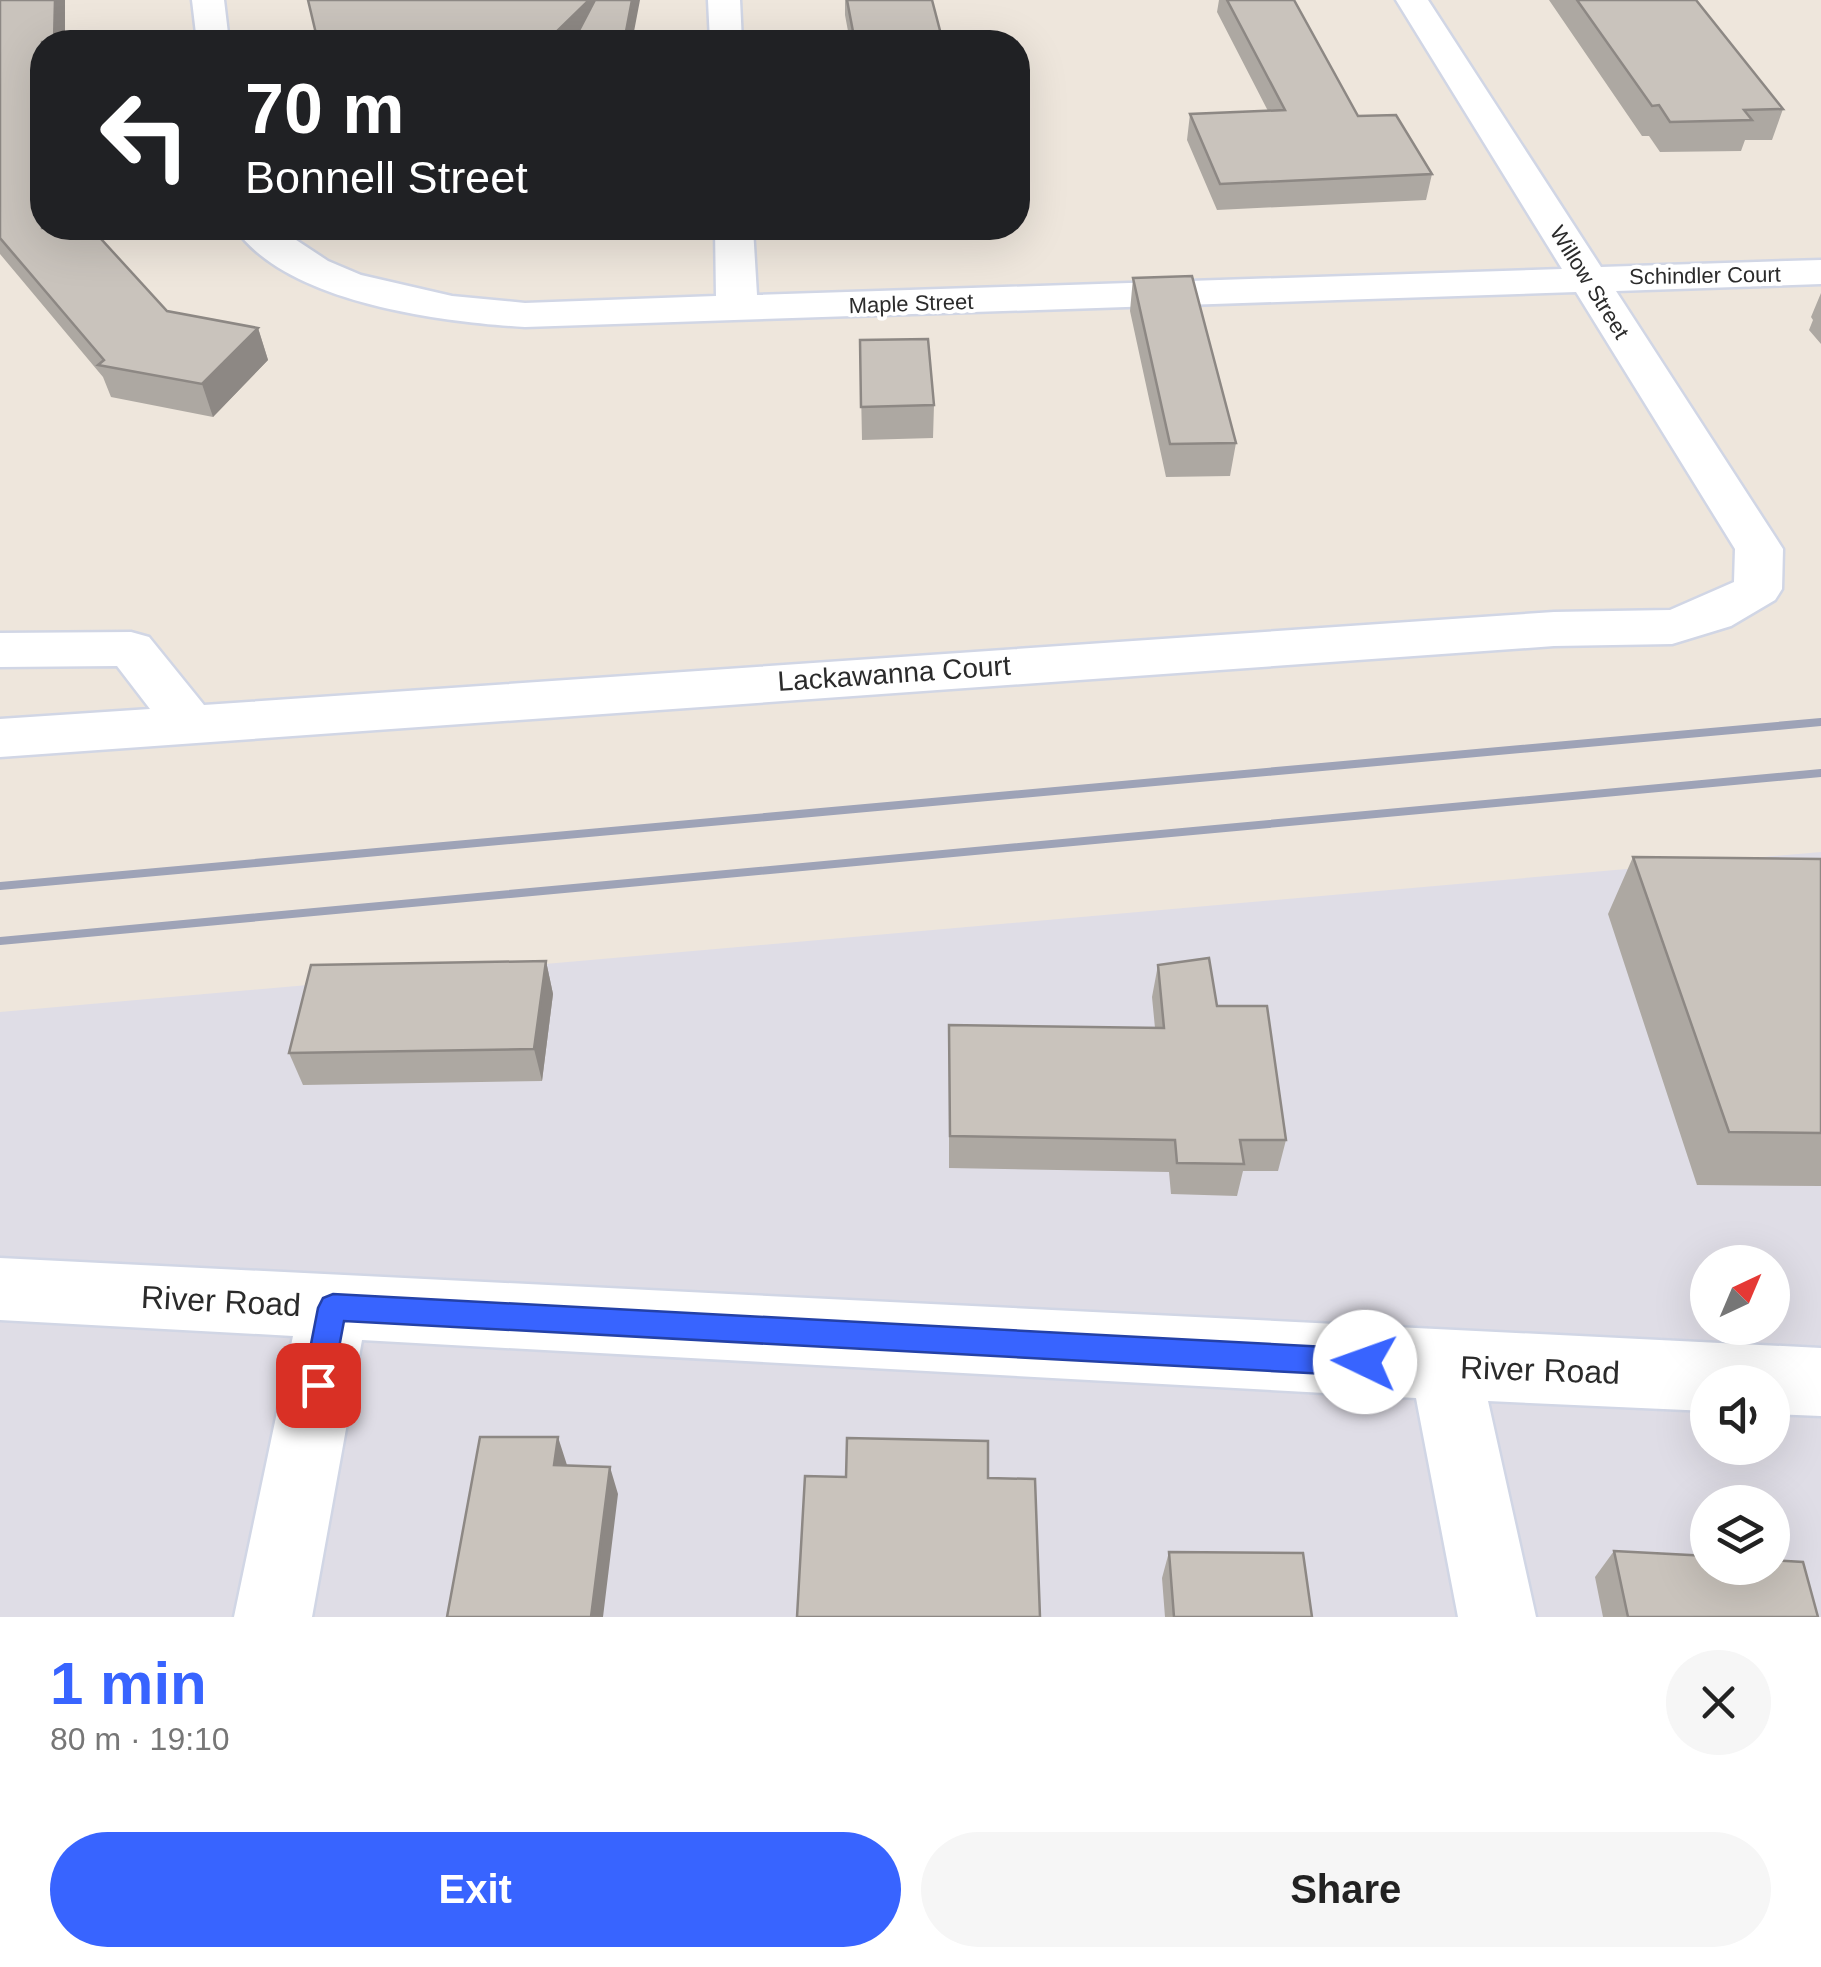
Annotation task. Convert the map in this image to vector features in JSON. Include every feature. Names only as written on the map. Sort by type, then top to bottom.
[{"type":"street","points":[[208,0],[212,30]]},
{"type":"street","points":[[724,0],[725,30]]},
{"type":"street","name":"Willow Street","points":[[1412,0],[1758,549],[1762,566]]},
{"type":"street","name":"Maple Street","points":[[268,240],[330,279],[394,300],[471,312],[525,315],[1588,278]]},
{"type":"street","points":[[734,240],[737,309]]},
{"type":"street","name":"Schindler Court","points":[[1588,278],[1821,272]]},
{"type":"street","name":"Lackawanna Court","points":[[0,738],[370,708],[1494,633],[1672,627],[1713,614],[1758,589],[1762,566]]},
{"type":"street","points":[[0,650],[131,649],[190,725]]},
{"type":"street","name":"River Road","points":[[0,1289],[1444,1366],[1821,1382]]},
{"type":"street","points":[[273,1617],[333,1308]]},
{"type":"street","points":[[1444,1366],[1497,1617]]},
{"type":"shaded area","points":[[1821,852],[1821,1617],[0,1617],[0,1012]]},
{"type":"building","points":[[0,0],[55,0],[54,30],[30,30],[30,240],[102,240],[167,311],[258,328],[202,384],[98,365],[104,360],[0,238]]},
{"type":"building","points":[[308,0],[589,0],[558,30],[315,30]]},
{"type":"building","points":[[595,0],[632,0],[626,30],[579,30]]},
{"type":"building","points":[[847,0],[932,0],[940,30],[853,30]]},
{"type":"building","points":[[1227,0],[1294,0],[1358,116],[1396,115],[1432,174],[1220,184],[1190,114],[1285,110]]},
{"type":"building","points":[[1577,0],[1696,0],[1783,109],[1744,110],[1752,120],[1670,122],[1659,105],[1652,106]]},
{"type":"building","points":[[1192,276],[1236,443],[1170,444],[1133,278]]},
{"type":"building","points":[[928,339],[934,405],[861,407],[860,340]]},
{"type":"building","points":[[1633,857],[1821,859],[1821,1133],[1729,1132]]},
{"type":"building","points":[[1209,958],[1217,1006],[1267,1006],[1286,1140],[1240,1140],[1244,1164],[1177,1163],[1175,1140],[950,1136],[949,1025],[1164,1028],[1158,965]]},
{"type":"building","points":[[546,961],[534,1049],[289,1053],[311,965]]},
{"type":"building","points":[[480,1437],[558,1437],[554,1465],[610,1467],[591,1617],[447,1617]]},
{"type":"building","points":[[847,1438],[988,1441],[988,1478],[1035,1479],[1040,1617],[797,1617],[805,1476],[846,1477]]},
{"type":"building","points":[[1614,1551],[1690,1555],[1690,1585],[1790,1585],[1790,1561],[1803,1562],[1818,1617],[1628,1617]]},
{"type":"building","points":[[1169,1552],[1303,1553],[1312,1617],[1174,1617]]},
{"type":"railway","points":[[0,886],[1821,722]]},
{"type":"railway","points":[[0,941],[1821,773]]},
{"type":"route","points":[[318,1385],[333,1308],[1365,1362]]}]
